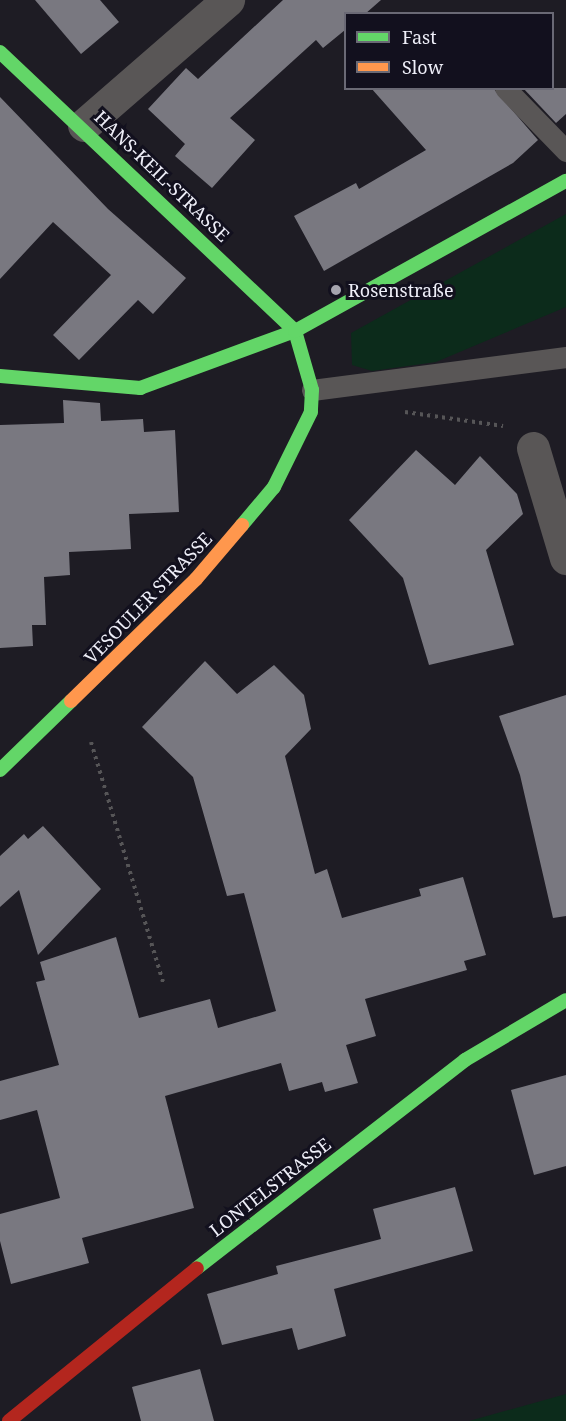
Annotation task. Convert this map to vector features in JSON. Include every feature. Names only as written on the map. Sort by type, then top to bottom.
[{"type":"street","points":[[84,125],[228,0]]},
{"type":"street","name":"HANS-KEIL-STRASSE","points":[[0,52],[84,125],[295,330]]},
{"type":"street","points":[[0,376],[141,388],[295,330],[566,181]]},
{"type":"street","name":"VESOULER STRASSE","points":[[0,770],[196,579],[274,487],[311,412],[312,390],[295,330]]},
{"type":"street","points":[[533,448],[566,558]]},
{"type":"street","name":"LONTELSTRASSE","points":[[9,1421],[288,1193],[465,1060],[566,1000]]},
{"type":"lane","points":[[507,90],[566,151]]},
{"type":"lane","points":[[312,390],[566,357]]},
{"type":"path","points":[[395,412],[496,421],[533,448]]},
{"type":"path","points":[[91,742],[163,982]]},
{"type":"green space","points":[[566,214],[566,307],[436,362],[372,371],[352,365],[351,333]]},
{"type":"green space","points":[[566,1394],[566,1421],[469,1421]]},
{"type":"building","points":[[35,0],[100,0],[119,22],[81,54]]},
{"type":"building","points":[[283,0],[381,0],[367,12],[344,12],[344,31],[323,48],[316,40],[230,118],[255,140],[212,188],[175,156],[185,144],[148,109],[186,68],[198,79]]},
{"type":"building","points":[[566,88],[566,114],[556,123],[525,90]]},
{"type":"building","points":[[373,90],[495,90],[538,140],[513,163],[324,271],[294,216],[356,183],[359,189],[426,150]]},
{"type":"building","points":[[0,97],[108,209],[186,278],[153,314],[138,300],[79,360],[53,335],[111,275],[53,222],[0,279]]},
{"type":"building","points":[[63,400],[100,403],[101,421],[143,419],[144,432],[175,430],[179,512],[129,514],[131,549],[69,552],[70,575],[44,577],[46,625],[32,625],[33,646],[0,648],[0,425],[64,423]]},
{"type":"building","points":[[416,450],[455,485],[480,456],[517,494],[523,514],[486,550],[514,645],[429,665],[403,578],[349,520]]},
{"type":"building","points":[[205,661],[237,694],[274,665],[304,695],[311,729],[285,756],[315,874],[327,869],[342,918],[421,896],[419,889],[463,877],[486,955],[464,961],[467,970],[365,999],[376,1036],[346,1045],[358,1083],[325,1092],[322,1082],[289,1091],[281,1063],[165,1096],[194,1208],[82,1238],[89,1263],[11,1284],[0,1241],[0,1214],[60,1198],[37,1110],[0,1120],[0,1081],[59,1065],[36,982],[45,980],[40,962],[116,937],[139,1018],[210,999],[218,1028],[276,1011],[244,893],[227,896],[193,777],[142,727]]},
{"type":"building","points":[[566,695],[566,916],[553,918],[520,775],[499,716]]},
{"type":"building","points":[[43,826],[101,889],[38,955],[19,890],[0,907],[0,856],[24,834],[28,839]]},
{"type":"building","points":[[566,1075],[566,1166],[534,1175],[511,1090]]},
{"type":"building","points":[[455,1187],[473,1251],[334,1289],[346,1336],[298,1350],[292,1328],[222,1345],[207,1294],[278,1274],[276,1266],[381,1239],[373,1209]]},
{"type":"building","points":[[200,1369],[214,1421],[141,1421],[132,1387]]},
{"type":"traffic: fast","points":[[0,52],[295,331],[312,390],[311,412],[274,487],[242,525]]},
{"type":"traffic: fast","points":[[0,376],[140,388],[295,331],[566,181]]},
{"type":"traffic: fast","points":[[0,770],[71,701]]},
{"type":"traffic: fast","points":[[197,1268],[465,1060],[566,1000]]},
{"type":"traffic: slow","points":[[71,701],[196,579],[242,525]]},
{"type":"traffic: jam","points":[[9,1421],[197,1268]]},
{"type":"place","name":"Rosenstraße","points":[[336,290]]}]
